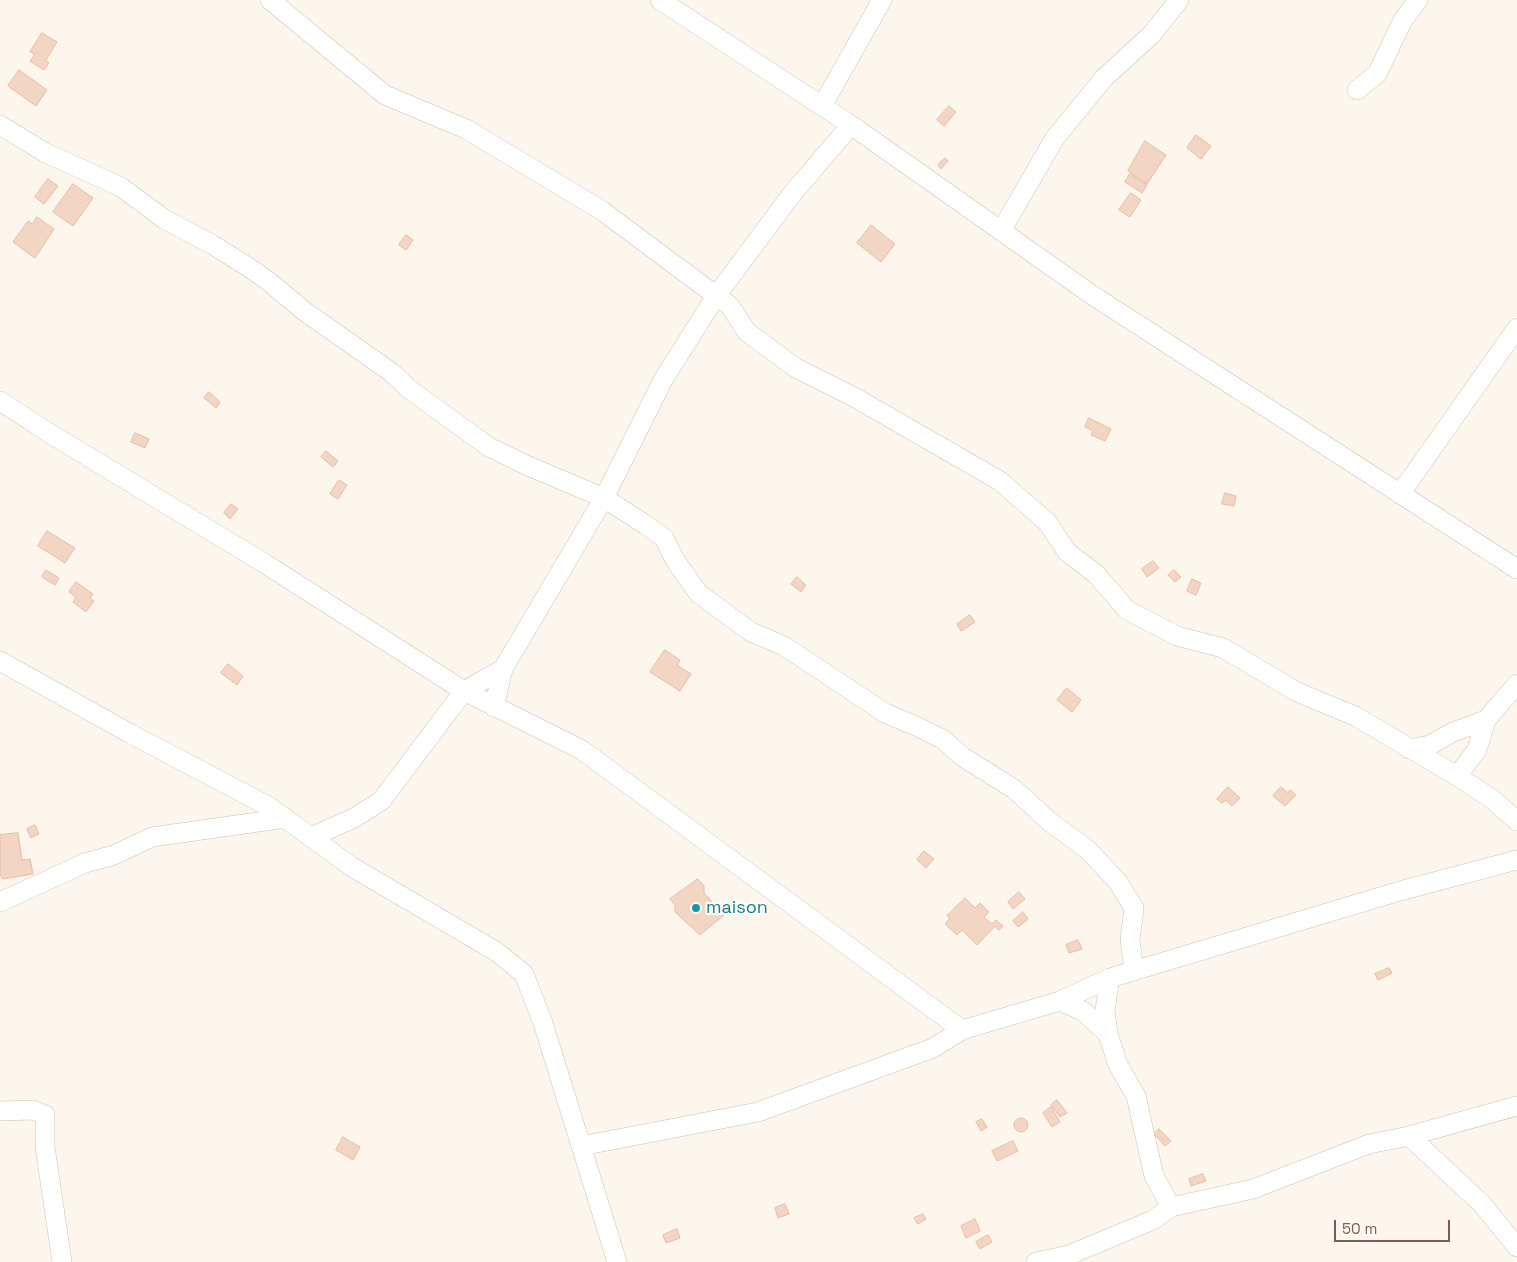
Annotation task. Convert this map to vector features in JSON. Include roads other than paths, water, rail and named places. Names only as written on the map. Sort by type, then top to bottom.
[{"type":"street","points":[[270,0],[385,95],[466,129],[593,205],[730,306],[747,332],[796,368],[854,397],[1000,481],[1048,523],[1067,552],[1096,574],[1127,610],[1177,636],[1223,648],[1297,692],[1356,716],[1457,776],[1517,821]]},
{"type":"street","points":[[660,0],[851,125],[1092,295],[1517,569]]},
{"type":"street","points":[[822,106],[882,0]]},
{"type":"street","points":[[1001,231],[1055,138],[1104,78],[1151,36],[1179,0]]},
{"type":"street","points":[[1357,90],[1377,74],[1403,20],[1418,0]]},
{"type":"street","points":[[0,125],[44,152],[121,187],[164,219],[213,245],[245,265],[267,280],[304,312],[391,372],[409,389],[489,447],[604,498],[664,538],[675,560],[698,593],[751,632],[784,646],[885,714],[918,727],[942,740],[963,757],[1014,789],[1050,822],[1088,850],[1118,882],[1134,908],[1130,940],[1134,971]]},
{"type":"street","points":[[494,707],[503,669],[604,498],[663,380],[716,296],[792,194],[851,125]]},
{"type":"street","points":[[1400,494],[1517,328]]},
{"type":"street","points":[[0,401],[49,433],[264,563],[464,691],[582,750],[962,1030]]},
{"type":"street","points":[[0,661],[286,818],[389,890],[497,952],[524,974],[543,1023],[617,1262]]},
{"type":"street","points":[[311,837],[354,818],[381,801],[464,691],[503,669]]},
{"type":"street","points":[[1457,776],[1477,750],[1486,720],[1517,684]]},
{"type":"street","points":[[1409,749],[1430,745],[1453,732],[1486,720]]},
{"type":"street","points":[[0,902],[85,863],[114,855],[152,837],[286,818]]},
{"type":"street","points":[[581,1146],[758,1112],[933,1048],[962,1030],[1060,1001],[1110,978],[1400,891],[1517,860]]},
{"type":"street","points":[[1110,978],[1105,1010],[1108,1034],[1118,1065],[1136,1096],[1154,1176],[1171,1207]]},
{"type":"street","points":[[1060,1001],[1083,1011],[1108,1034]]},
{"type":"street","points":[[1036,1262],[1069,1255],[1153,1220],[1171,1207],[1254,1189],[1369,1144],[1409,1136],[1517,1106]]},
{"type":"street","points":[[0,1112],[33,1110],[45,1114],[45,1147],[62,1262]]},
{"type":"street","points":[[1409,1136],[1482,1204],[1517,1247]]},
{"type":"place","name":"maison","points":[[696,908]]}]
